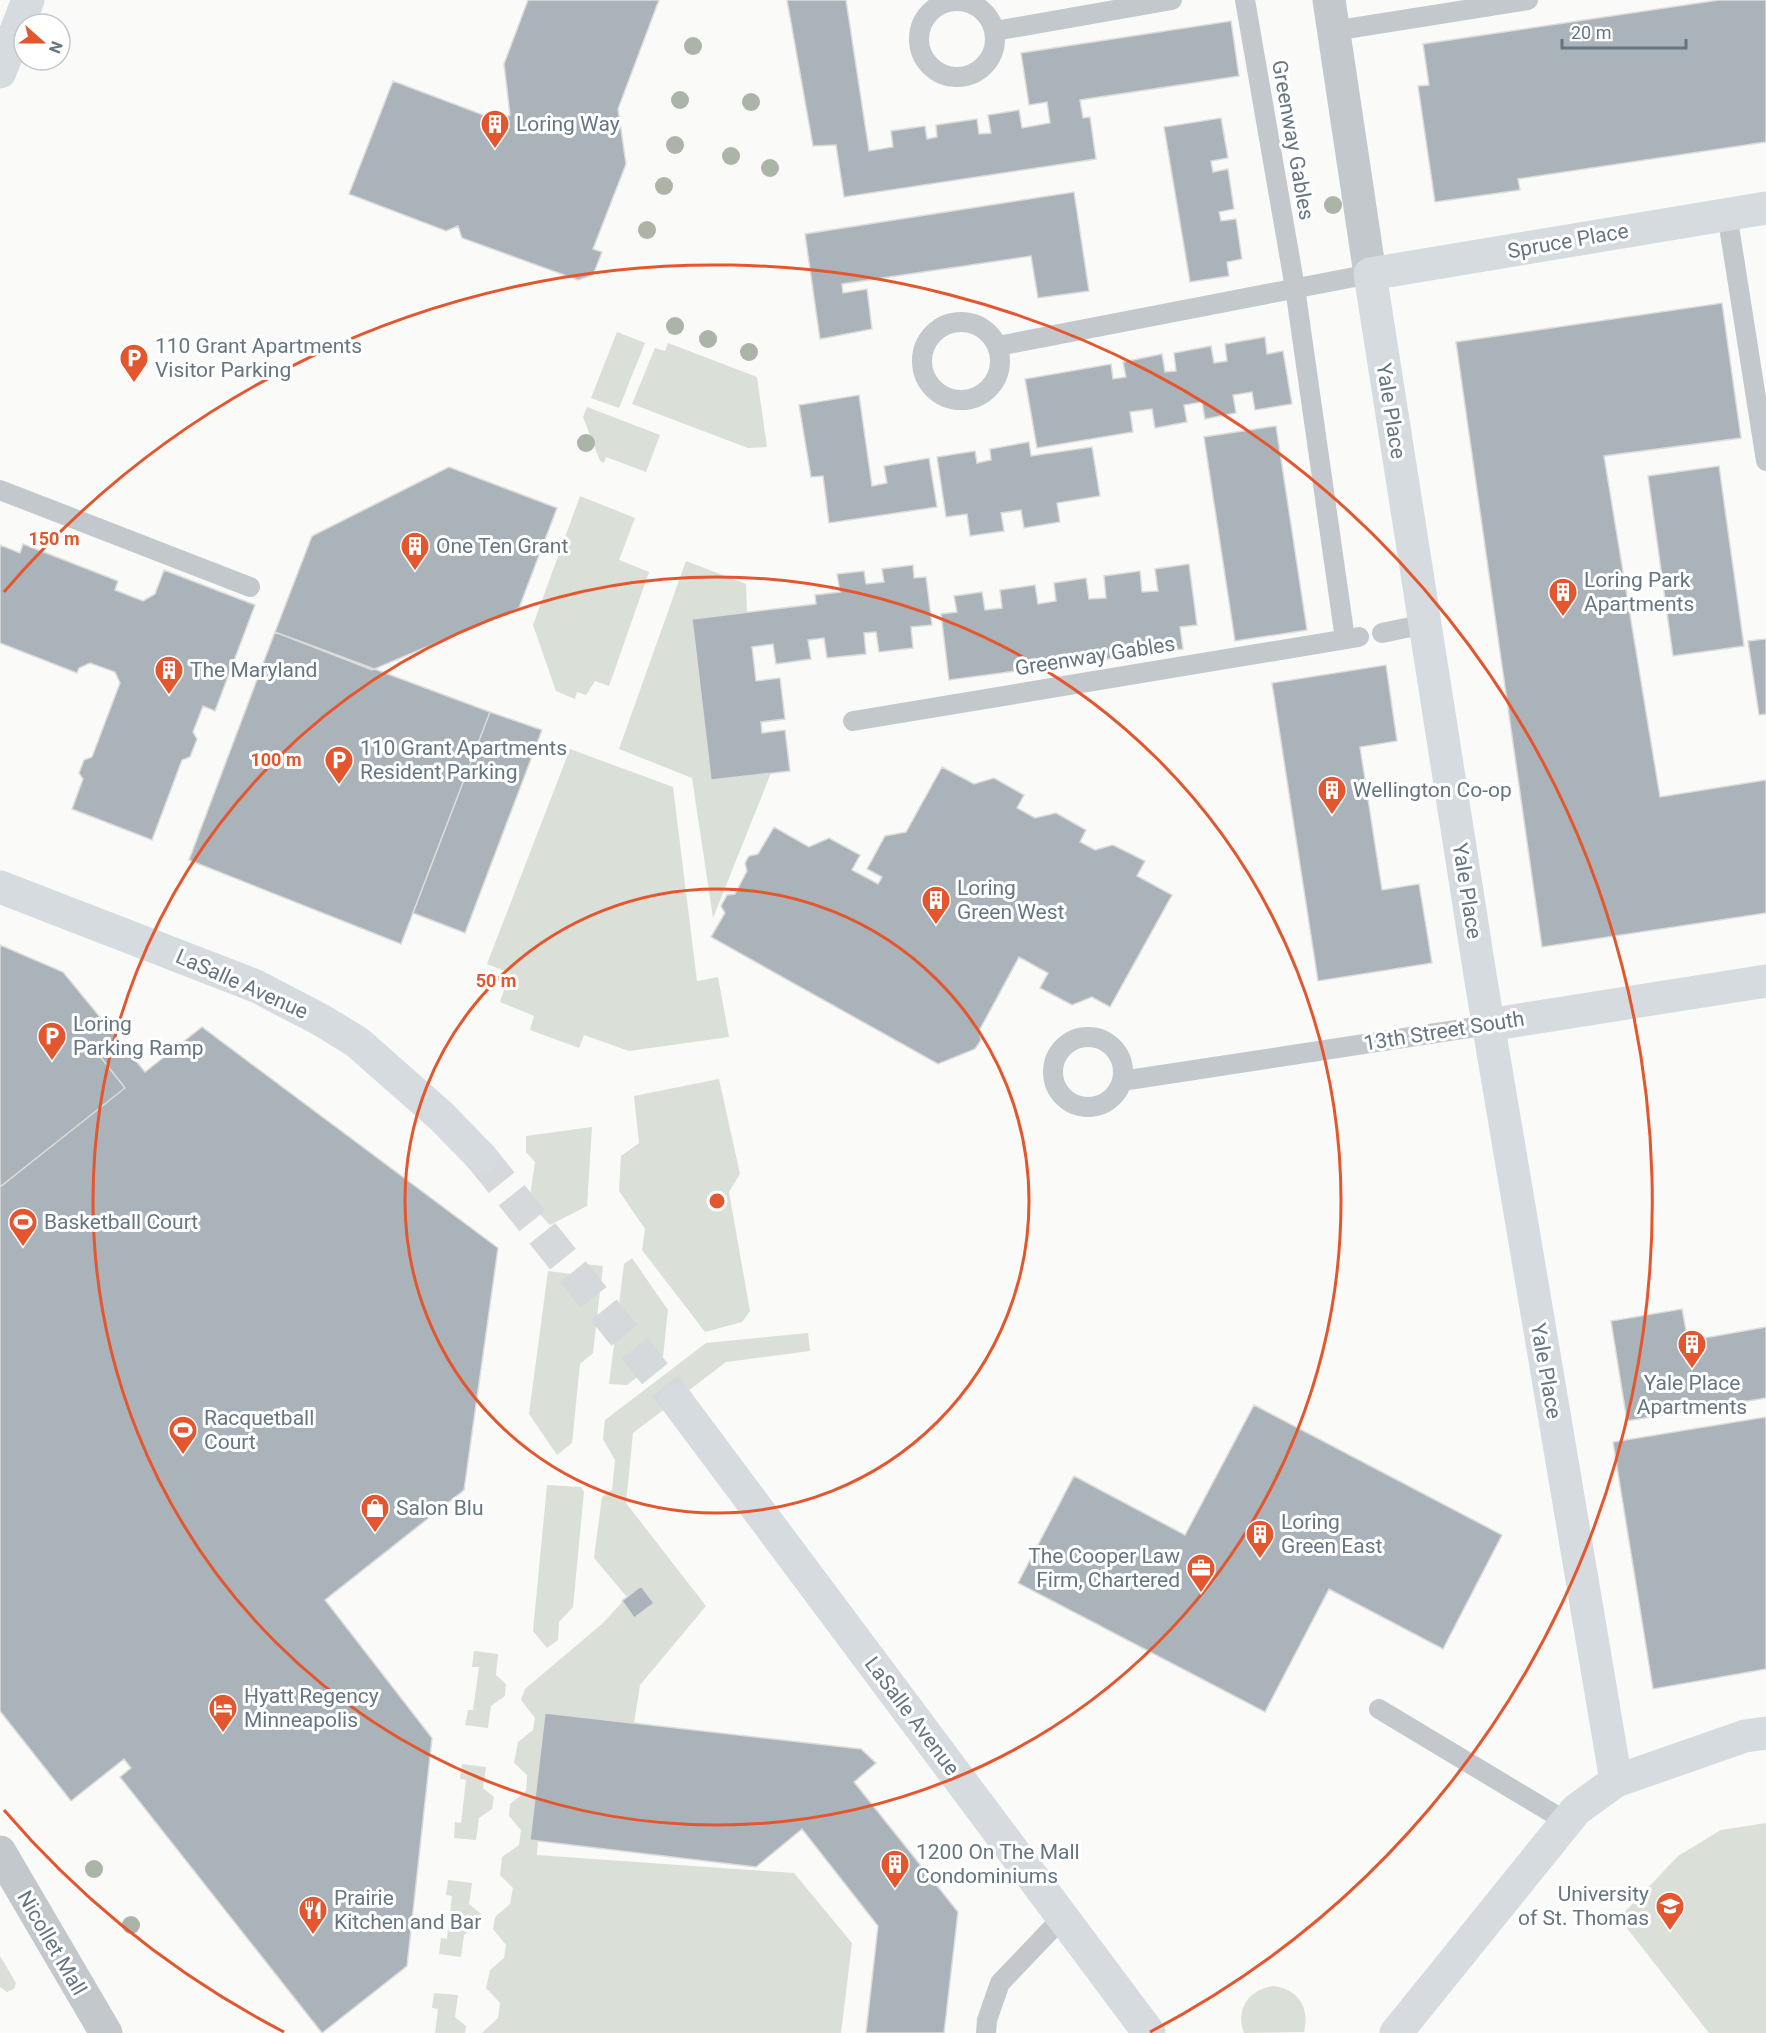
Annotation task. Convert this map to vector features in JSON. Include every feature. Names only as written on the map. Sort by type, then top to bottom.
[{"type":"street","points":[[0,72],[27,0]]},
{"type":"street","name":"Yale Place","points":[[1331,16],[1488,1025],[1616,1781]]},
{"type":"street","name":"Spruce Place","points":[[1370,274],[1766,208]]},
{"type":"street","name":"LaSalle Avenue","points":[[0,887],[256,986],[321,1020],[357,1042],[441,1116],[481,1157]]},
{"type":"street","name":"13th Street South","points":[[1488,1025],[1766,981]]},
{"type":"street","name":"LaSalle Avenue","points":[[676,1400],[1149,2033]]},
{"type":"street","points":[[1396,2033],[1576,1810],[1616,1781],[1745,1736],[1766,1732]]},
{"type":"street","name":"Nicollet Mall","points":[[0,1852],[106,2033]]},
{"type":"lane","points":[[995,32],[1172,0]]},
{"type":"lane","name":"Greenway Gables","points":[[853,721],[1352,638],[1245,0]]},
{"type":"lane","points":[[1331,16],[1528,0]]},
{"type":"lane","points":[[1727,214],[1766,461]]},
{"type":"lane","points":[[998,346],[1370,274]]},
{"type":"lane","points":[[970,322],[992,336],[998,346],[1001,360],[999,373],[993,385],[982,394],[970,399],[944,397],[933,389],[926,378],[922,365],[927,341],[946,324],[970,322]]},
{"type":"lane","points":[[0,490],[250,587]]},
{"type":"lane","points":[[1382,633],[1425,624]]},
{"type":"lane","name":"13th Street South","points":[[1122,1081],[1488,1025]]},
{"type":"lane","points":[[1379,1709],[1567,1822]]},
{"type":"lane","points":[[986,2033],[987,2020],[1000,1983],[1063,1917]]},
{"type":"shaded area","points":[[617,332],[645,343],[619,408],[591,398]]},
{"type":"shaded area","points":[[668,343],[757,377],[767,447],[748,448],[632,404],[655,348],[665,351]]},
{"type":"shaded area","points":[[587,407],[660,435],[646,472],[606,457],[604,463],[600,461],[583,417]]},
{"type":"shaded area","points":[[580,496],[635,518],[619,560],[649,572],[609,686],[595,681],[586,695],[577,692],[575,699],[556,691],[533,625]]},
{"type":"shaded area","points":[[686,561],[746,584],[747,612],[692,619],[711,780],[771,773],[713,918],[692,778],[619,749]]},
{"type":"shaded area","points":[[570,749],[673,787],[697,981],[718,977],[729,1037],[629,1051],[584,1035],[579,1048],[530,1030],[534,1016],[500,1002],[510,973],[487,964]]},
{"type":"shaded area","points":[[719,1079],[740,1174],[729,1192],[750,1311],[742,1322],[705,1332],[642,1250],[645,1229],[619,1191],[621,1156],[639,1143],[634,1096]]},
{"type":"shaded area","points":[[592,1127],[587,1206],[550,1225],[529,1203],[535,1162],[526,1152],[526,1136]]},
{"type":"shaded area","points":[[632,1258],[668,1310],[663,1357],[627,1385],[609,1384],[624,1264]]},
{"type":"shaded area","points":[[585,1264],[603,1266],[593,1353],[580,1364],[572,1443],[557,1455],[529,1414],[548,1271],[572,1274]]},
{"type":"shaded area","points":[[808,1333],[810,1351],[726,1362],[633,1433],[626,1503],[706,1606],[640,1685],[634,1723],[545,1713],[530,1840],[538,1841],[537,1855],[794,1873],[852,1943],[841,2033],[482,2033],[498,2018],[500,2003],[486,1988],[490,1970],[504,1958],[506,1945],[493,1929],[495,1917],[510,1904],[513,1888],[500,1875],[502,1857],[519,1845],[521,1830],[509,1816],[510,1804],[526,1791],[527,1775],[514,1763],[518,1742],[533,1730],[535,1718],[521,1700],[525,1689],[603,1623],[627,1597],[594,1558],[602,1497],[612,1490],[615,1460],[603,1439],[605,1420],[706,1343]]},
{"type":"shaded area","points":[[547,1485],[581,1487],[584,1492],[573,1607],[559,1622],[558,1640],[547,1648],[533,1631]]},
{"type":"shaded area","points":[[474,1651],[498,1654],[496,1675],[506,1684],[505,1696],[491,1706],[488,1728],[465,1725],[468,1710],[473,1710],[479,1667],[472,1667]]},
{"type":"shaded area","points":[[462,1764],[486,1767],[483,1788],[494,1797],[492,1809],[479,1818],[476,1840],[454,1838],[455,1822],[461,1823],[466,1780],[460,1779]]},
{"type":"shaded area","points":[[1766,1823],[1766,2033],[1709,2033],[1619,1918],[1678,1856],[1721,1830]]},
{"type":"shaded area","points":[[448,1880],[472,1883],[469,1904],[480,1913],[478,1925],[464,1935],[461,1957],[439,1954],[441,1938],[447,1939],[452,1896],[446,1895]]},
{"type":"shaded area","points":[[0,1956],[16,1983],[14,1989],[7,1992],[0,1987]]},
{"type":"shaded area","points":[[1274,1986],[1290,1992],[1301,2002],[1305,2015],[1304,2032],[1244,2033],[1241,2016],[1246,2002],[1258,1991]]},
{"type":"shaded area","points":[[434,1993],[458,1995],[455,2017],[466,2026],[465,2033],[435,2033],[438,2009],[432,2008]]},
{"type":"building","name":"Loring Way","points":[[528,0],[659,0],[618,109],[626,164],[593,249],[602,252],[593,275],[578,280],[462,238],[458,226],[446,231],[349,194],[393,81],[499,121],[510,115],[504,64]]},
{"type":"building","points":[[787,0],[846,0],[869,151],[893,147],[891,131],[925,126],[927,139],[937,137],[936,125],[977,119],[979,134],[991,133],[988,115],[1019,110],[1022,128],[1050,123],[1047,102],[1029,105],[1021,53],[1231,21],[1239,76],[1080,100],[1083,118],[1090,117],[1096,159],[844,197],[836,145],[813,146]]},
{"type":"building","points":[[1719,0],[1766,0],[1766,142],[1518,179],[1520,190],[1435,202],[1418,86],[1429,85],[1423,44]]},
{"type":"building","points":[[1221,118],[1228,158],[1211,161],[1213,172],[1228,169],[1234,209],[1219,212],[1221,221],[1236,219],[1242,259],[1227,262],[1229,276],[1190,282],[1164,127]]},
{"type":"building","points":[[1074,192],[1089,291],[1038,298],[1031,256],[842,284],[843,293],[867,289],[872,329],[820,339],[805,234]]},
{"type":"building","name":"Loring Park Apartments","points":[[1722,303],[1741,438],[1604,456],[1660,797],[1766,780],[1766,913],[1542,947],[1456,342]]},
{"type":"building","points":[[1265,337],[1267,354],[1283,351],[1292,404],[1255,410],[1252,392],[1233,395],[1236,413],[1205,419],[1202,402],[1184,405],[1187,422],[1155,428],[1152,409],[1130,412],[1133,432],[1037,448],[1025,379],[1111,364],[1113,379],[1126,377],[1123,362],[1162,354],[1165,372],[1176,371],[1174,353],[1211,346],[1214,363],[1227,361],[1225,344]]},
{"type":"building","points":[[859,395],[872,486],[887,483],[884,466],[929,458],[937,507],[829,523],[823,476],[811,477],[799,405]]},
{"type":"building","points":[[1276,426],[1307,630],[1235,641],[1204,437]]},
{"type":"building","points":[[1029,442],[1031,456],[1092,447],[1100,496],[1057,503],[1060,522],[1024,528],[1021,510],[1001,513],[1004,531],[970,536],[967,514],[946,517],[937,457],[975,451],[977,463],[991,460],[990,449]]},
{"type":"building","points":[[1719,466],[1744,646],[1673,656],[1648,476]]},
{"type":"building","name":"One Ten Grant","points":[[449,467],[557,508],[519,608],[372,670],[275,632],[312,536]]},
{"type":"building","name":"The Maryland","points":[[23,544],[118,581],[115,590],[143,601],[155,594],[164,570],[255,605],[215,711],[203,706],[193,732],[197,739],[190,757],[182,760],[152,840],[72,809],[83,779],[79,773],[84,760],[92,757],[120,683],[115,672],[90,663],[79,668],[77,673],[0,643],[0,545],[20,553]]},
{"type":"building","points":[[1189,564],[1197,625],[1180,627],[1183,649],[949,680],[941,614],[957,612],[954,596],[982,592],[985,610],[1002,608],[1000,590],[1035,585],[1038,604],[1056,601],[1054,583],[1086,578],[1089,599],[1106,598],[1104,576],[1140,571],[1142,592],[1158,591],[1155,569]]},
{"type":"building","points":[[913,565],[914,578],[926,577],[932,625],[911,627],[913,648],[879,652],[876,632],[864,633],[866,654],[827,658],[824,638],[808,640],[811,659],[776,664],[773,644],[752,647],[756,681],[780,678],[785,719],[761,722],[762,733],[785,730],[790,771],[711,780],[692,619],[816,604],[815,595],[840,592],[837,574],[864,571],[866,584],[884,582],[882,569]]},
{"type":"building","name":"110 Grant Apartments Resident Parking","points":[[275,632],[490,712],[401,944],[189,860]]},
{"type":"building","points":[[1766,639],[1766,714],[1759,715],[1748,641]]},
{"type":"building","name":"Wellington Co-op","points":[[1386,665],[1397,741],[1360,747],[1382,890],[1419,884],[1432,963],[1318,981],[1272,683]]},
{"type":"building","points":[[490,712],[542,730],[465,933],[413,913]]},
{"type":"building","name":"Loring Green West","points":[[942,767],[974,784],[994,778],[1024,795],[1017,808],[1035,818],[1056,813],[1086,830],[1080,842],[1095,850],[1113,845],[1145,861],[1137,876],[1172,895],[1110,1007],[1092,997],[1072,1005],[1040,988],[1048,973],[1019,957],[979,1031],[981,1040],[975,1049],[938,1064],[711,937],[725,913],[721,906],[727,895],[735,894],[747,871],[745,863],[749,856],[758,854],[774,827],[809,847],[829,838],[860,855],[852,870],[878,884],[882,877],[867,869],[885,836],[906,832]]},
{"type":"building","points":[[0,945],[63,972],[145,1072],[202,1027],[498,1248],[464,1490],[325,1600],[432,1738],[407,1966],[322,2033],[120,1777],[131,1768],[124,1759],[71,1801],[0,1711]]},
{"type":"building","name":"Loring Parking Ramp","points":[[0,945],[63,972],[118,1039],[99,1055],[125,1088],[0,1187]]},
{"type":"building","name":"Yale Place Apartments","points":[[1682,1309],[1688,1341],[1766,1327],[1766,1398],[1627,1421],[1611,1321]]},
{"type":"building","name":"Loring Green East","points":[[1254,1405],[1502,1535],[1443,1649],[1329,1589],[1265,1712],[1018,1583],[1074,1476],[1185,1535]]},
{"type":"building","points":[[1766,1417],[1766,1669],[1653,1689],[1613,1442]]},
{"type":"building","points":[[641,1586],[654,1603],[634,1618],[622,1601]]},
{"type":"building","name":"1200 On The Mall Condominiums","points":[[545,1713],[861,1749],[876,1763],[854,1782],[958,1912],[944,2033],[866,2033],[878,1926],[802,1829],[756,1867],[530,1840]]},
{"type":"tunnel","points":[[481,1157],[676,1400]]},
{"type":"place","name":"Loring Way","points":[[495,150]]},
{"type":"place","name":"110 Grant Apartments Visitor Parking","points":[[134,384]]},
{"type":"place","name":"One Ten Grant","points":[[415,572]]},
{"type":"place","name":"Loring Park Apartments","points":[[1563,618]]},
{"type":"place","name":"The Maryland","points":[[169,696]]},
{"type":"place","name":"110 Grant Apartments Resident Parking","points":[[339,786]]},
{"type":"place","name":"Wellington Co-op","points":[[1332,816]]},
{"type":"place","name":"Loring Green West","points":[[936,926]]},
{"type":"place","name":"Loring Parking Ramp","points":[[52,1062]]},
{"type":"place","name":"Basketball Court","points":[[23,1248]]},
{"type":"place","name":"Yale Place Apartments","points":[[1692,1370]]},
{"type":"place","name":"Racquetball Court","points":[[183,1456]]},
{"type":"place","name":"Salon Blu","points":[[375,1534]]},
{"type":"place","name":"Loring Green East","points":[[1260,1560]]},
{"type":"place","name":"The Cooper Law Firm, Chartered","points":[[1201,1594]]},
{"type":"place","name":"Hyatt Regency Minneapolis","points":[[223,1734]]},
{"type":"place","name":"1200 On The Mall Condominiums","points":[[895,1890]]},
{"type":"place","name":"University of St. Thomas","points":[[1670,1932]]},
{"type":"place","name":"Prairie Kitchen and Bar","points":[[313,1936]]}]
